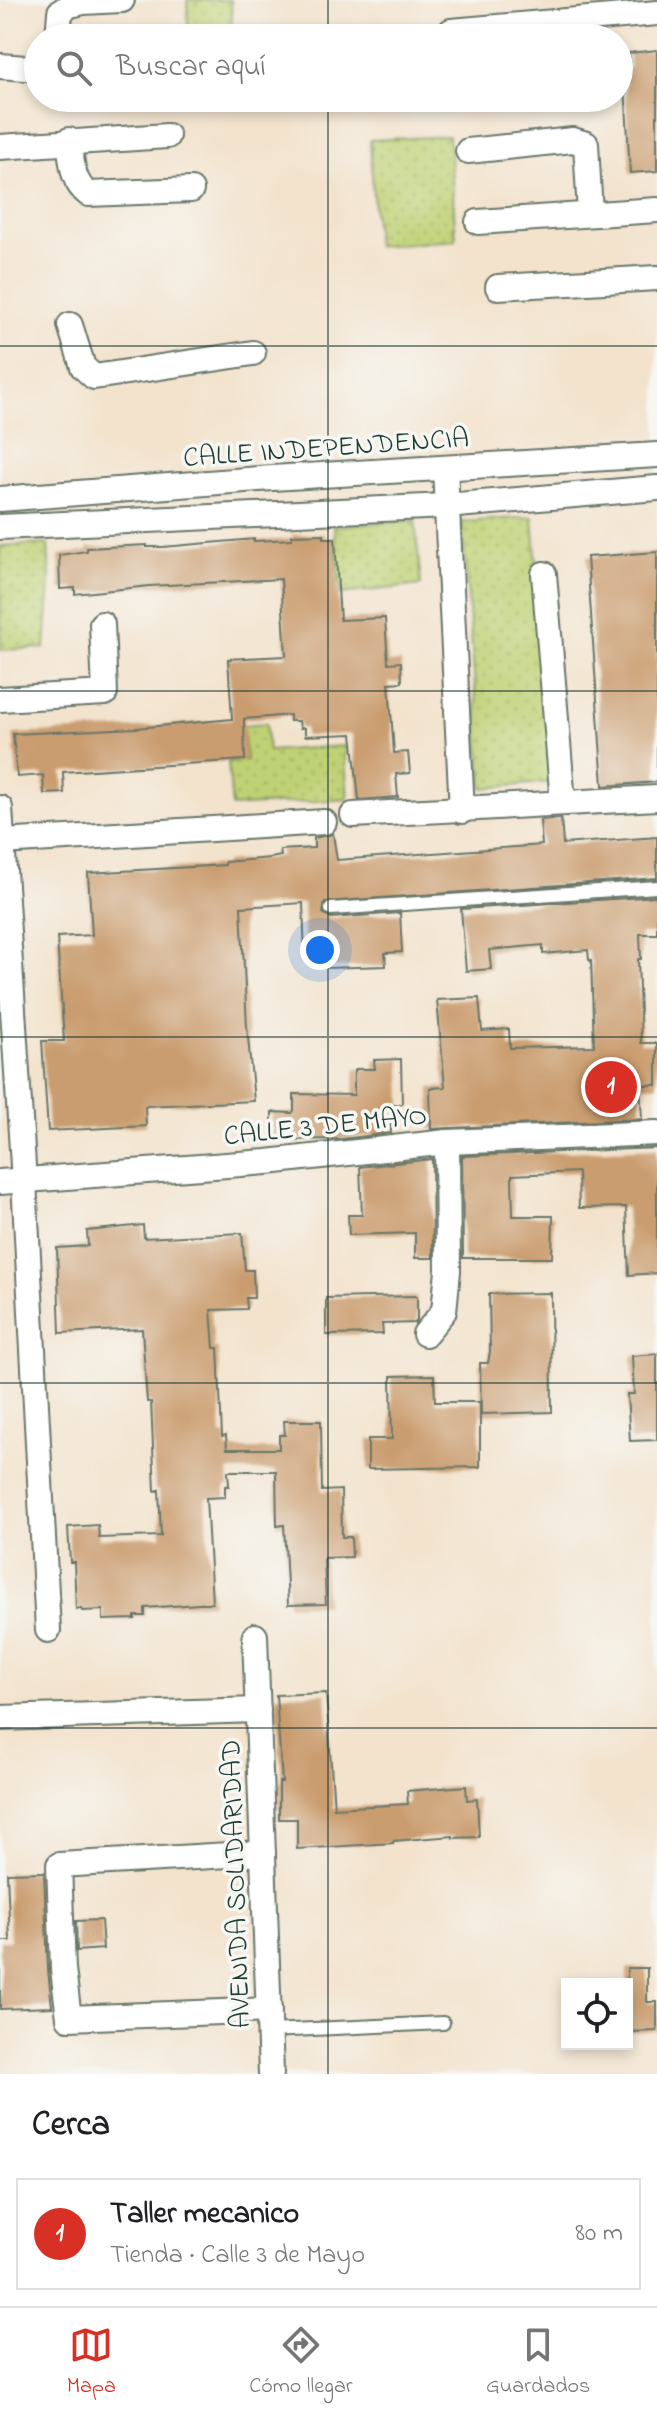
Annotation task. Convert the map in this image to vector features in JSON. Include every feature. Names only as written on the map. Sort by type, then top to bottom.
[{"type":"street","points":[[59,24],[60,12],[70,5],[122,0]]},
{"type":"street","points":[[491,24],[572,10],[657,13]]},
{"type":"street","points":[[0,66],[24,68]]},
{"type":"street","points":[[0,147],[69,140],[167,136]]},
{"type":"street","points":[[69,140],[74,175],[88,194],[191,190]]},
{"type":"street","points":[[468,151],[573,140],[586,144],[590,214]]},
{"type":"street","points":[[478,222],[657,210]]},
{"type":"street","points":[[498,287],[657,278]]},
{"type":"street","points":[[70,325],[83,367],[94,377],[253,353]]},
{"type":"street","name":"CALLE INDEPENDENCIA","points":[[0,499],[272,478],[657,455]]},
{"type":"street","points":[[445,468],[462,811]]},
{"type":"street","points":[[272,478],[274,513]]},
{"type":"street","points":[[0,527],[446,506],[657,488]]},
{"type":"street","points":[[544,574],[563,803]]},
{"type":"street","points":[[0,699],[105,693],[102,624]]},
{"type":"street","points":[[353,815],[657,798]]},
{"type":"street","points":[[0,808],[12,1182],[48,1630]]},
{"type":"street","points":[[2,842],[324,822]]},
{"type":"street","name":"CALLE 3 DE MAYO","points":[[12,1182],[267,1162],[447,1142],[657,1133]]},
{"type":"street","points":[[425,1334],[444,1311],[448,1271],[447,1142]]},
{"type":"street","points":[[255,1636],[258,1710]]},
{"type":"street","name":"AVENIDA SOLIDARIDAD","points":[[0,1718],[258,1710],[271,2074]]},
{"type":"street","points":[[263,1853],[59,1865],[62,1955],[69,2018],[270,2020]]},
{"type":"lane","points":[[331,909],[657,887]]},
{"type":"lane","points":[[270,2020],[443,2023]]},
{"type":"green space","points":[[187,0],[231,0],[232,24],[188,24]]},
{"type":"green space","points":[[449,136],[456,240],[376,246],[370,140]]},
{"type":"green space","points":[[533,517],[554,782],[483,788],[462,522]]},
{"type":"green space","points":[[415,520],[421,585],[341,594],[334,526]]},
{"type":"green space","points":[[48,544],[50,582],[45,648],[1,650],[0,546]]},
{"type":"green space","points":[[266,723],[268,751],[344,746],[348,799],[232,807],[228,762],[246,760],[243,725]]},
{"type":"building","points":[[657,50],[657,171],[630,173],[626,112],[633,112],[633,53]]},
{"type":"building","points":[[324,534],[324,538],[335,538],[340,620],[385,618],[388,663],[401,662],[402,682],[389,683],[394,753],[408,752],[410,773],[396,774],[398,797],[359,800],[352,734],[305,736],[305,728],[300,728],[299,721],[290,721],[290,715],[244,719],[245,760],[63,772],[64,793],[44,794],[43,775],[17,777],[13,734],[136,728],[232,719],[228,659],[286,656],[281,579],[149,586],[75,594],[75,588],[60,589],[59,555],[87,551],[87,548],[163,547],[292,539],[292,535]]},
{"type":"building","points":[[657,552],[657,782],[603,786],[587,557]]},
{"type":"building","points":[[561,818],[563,844],[657,837],[657,878],[325,902],[323,913],[331,918],[400,913],[402,952],[385,953],[386,966],[326,968],[326,958],[305,958],[303,903],[241,907],[254,1101],[145,1106],[146,1126],[48,1131],[42,1041],[64,1041],[57,937],[92,935],[88,873],[225,865],[225,862],[270,858],[281,856],[280,850],[314,848],[314,838],[333,834],[337,860],[542,845],[540,820]]},
{"type":"building","points":[[657,896],[657,934],[640,934],[641,959],[638,959],[641,1043],[657,1043],[657,1085],[640,1085],[642,1119],[431,1129],[430,1088],[445,1087],[437,1000],[479,998],[482,1031],[509,1029],[510,1048],[594,1046],[588,950],[543,954],[543,945],[489,950],[491,969],[466,971],[461,909]]},
{"type":"building","points":[[401,1059],[402,1104],[391,1105],[391,1133],[342,1139],[272,1140],[272,1112],[292,1113],[294,1094],[354,1095],[356,1069],[375,1069],[374,1060]]},
{"type":"building","points":[[657,1148],[657,1273],[629,1275],[626,1207],[579,1208],[578,1172],[512,1175],[513,1216],[553,1216],[552,1258],[463,1258],[462,1156]]},
{"type":"building","points":[[432,1159],[433,1258],[415,1258],[415,1233],[349,1235],[348,1215],[362,1215],[360,1167]]},
{"type":"building","points":[[143,1225],[144,1238],[242,1233],[245,1270],[253,1270],[254,1298],[246,1298],[247,1309],[211,1310],[214,1348],[218,1348],[222,1436],[226,1435],[227,1449],[279,1449],[279,1435],[285,1435],[284,1421],[321,1421],[322,1491],[341,1490],[342,1537],[351,1537],[352,1557],[324,1558],[326,1604],[288,1605],[284,1525],[277,1526],[276,1471],[228,1471],[229,1486],[225,1486],[225,1497],[206,1498],[212,1603],[145,1608],[145,1616],[135,1616],[135,1619],[103,1620],[103,1610],[76,1609],[74,1562],[70,1562],[68,1527],[98,1525],[99,1538],[161,1536],[159,1490],[155,1491],[151,1402],[147,1402],[142,1329],[60,1333],[57,1248],[88,1246],[87,1231]]},
{"type":"building","points":[[551,1293],[552,1412],[481,1414],[480,1363],[488,1363],[490,1351],[489,1294]]},
{"type":"building","points":[[417,1296],[415,1323],[382,1324],[383,1334],[326,1335],[326,1298]]},
{"type":"building","points":[[657,1354],[657,1440],[630,1441],[627,1394],[634,1394],[632,1356]]},
{"type":"building","points":[[434,1375],[435,1402],[480,1402],[480,1467],[368,1469],[368,1439],[392,1439],[391,1376]]},
{"type":"building","points":[[326,1693],[334,1808],[408,1804],[407,1791],[466,1786],[467,1800],[477,1799],[479,1837],[453,1836],[297,1849],[297,1819],[279,1819],[279,1782],[282,1782],[276,1695]]},
{"type":"building","points":[[44,1872],[52,2007],[0,2009],[0,1941],[10,1941],[7,1873]]},
{"type":"building","points":[[101,1920],[103,1949],[77,1951],[76,1921]]},
{"type":"building","points":[[627,1968],[647,1968],[647,2002],[657,2002],[657,2031],[633,2032],[633,1978],[627,1978]]},
{"type":"place","name":"Taller mecanico","points":[[611,1087]]}]
